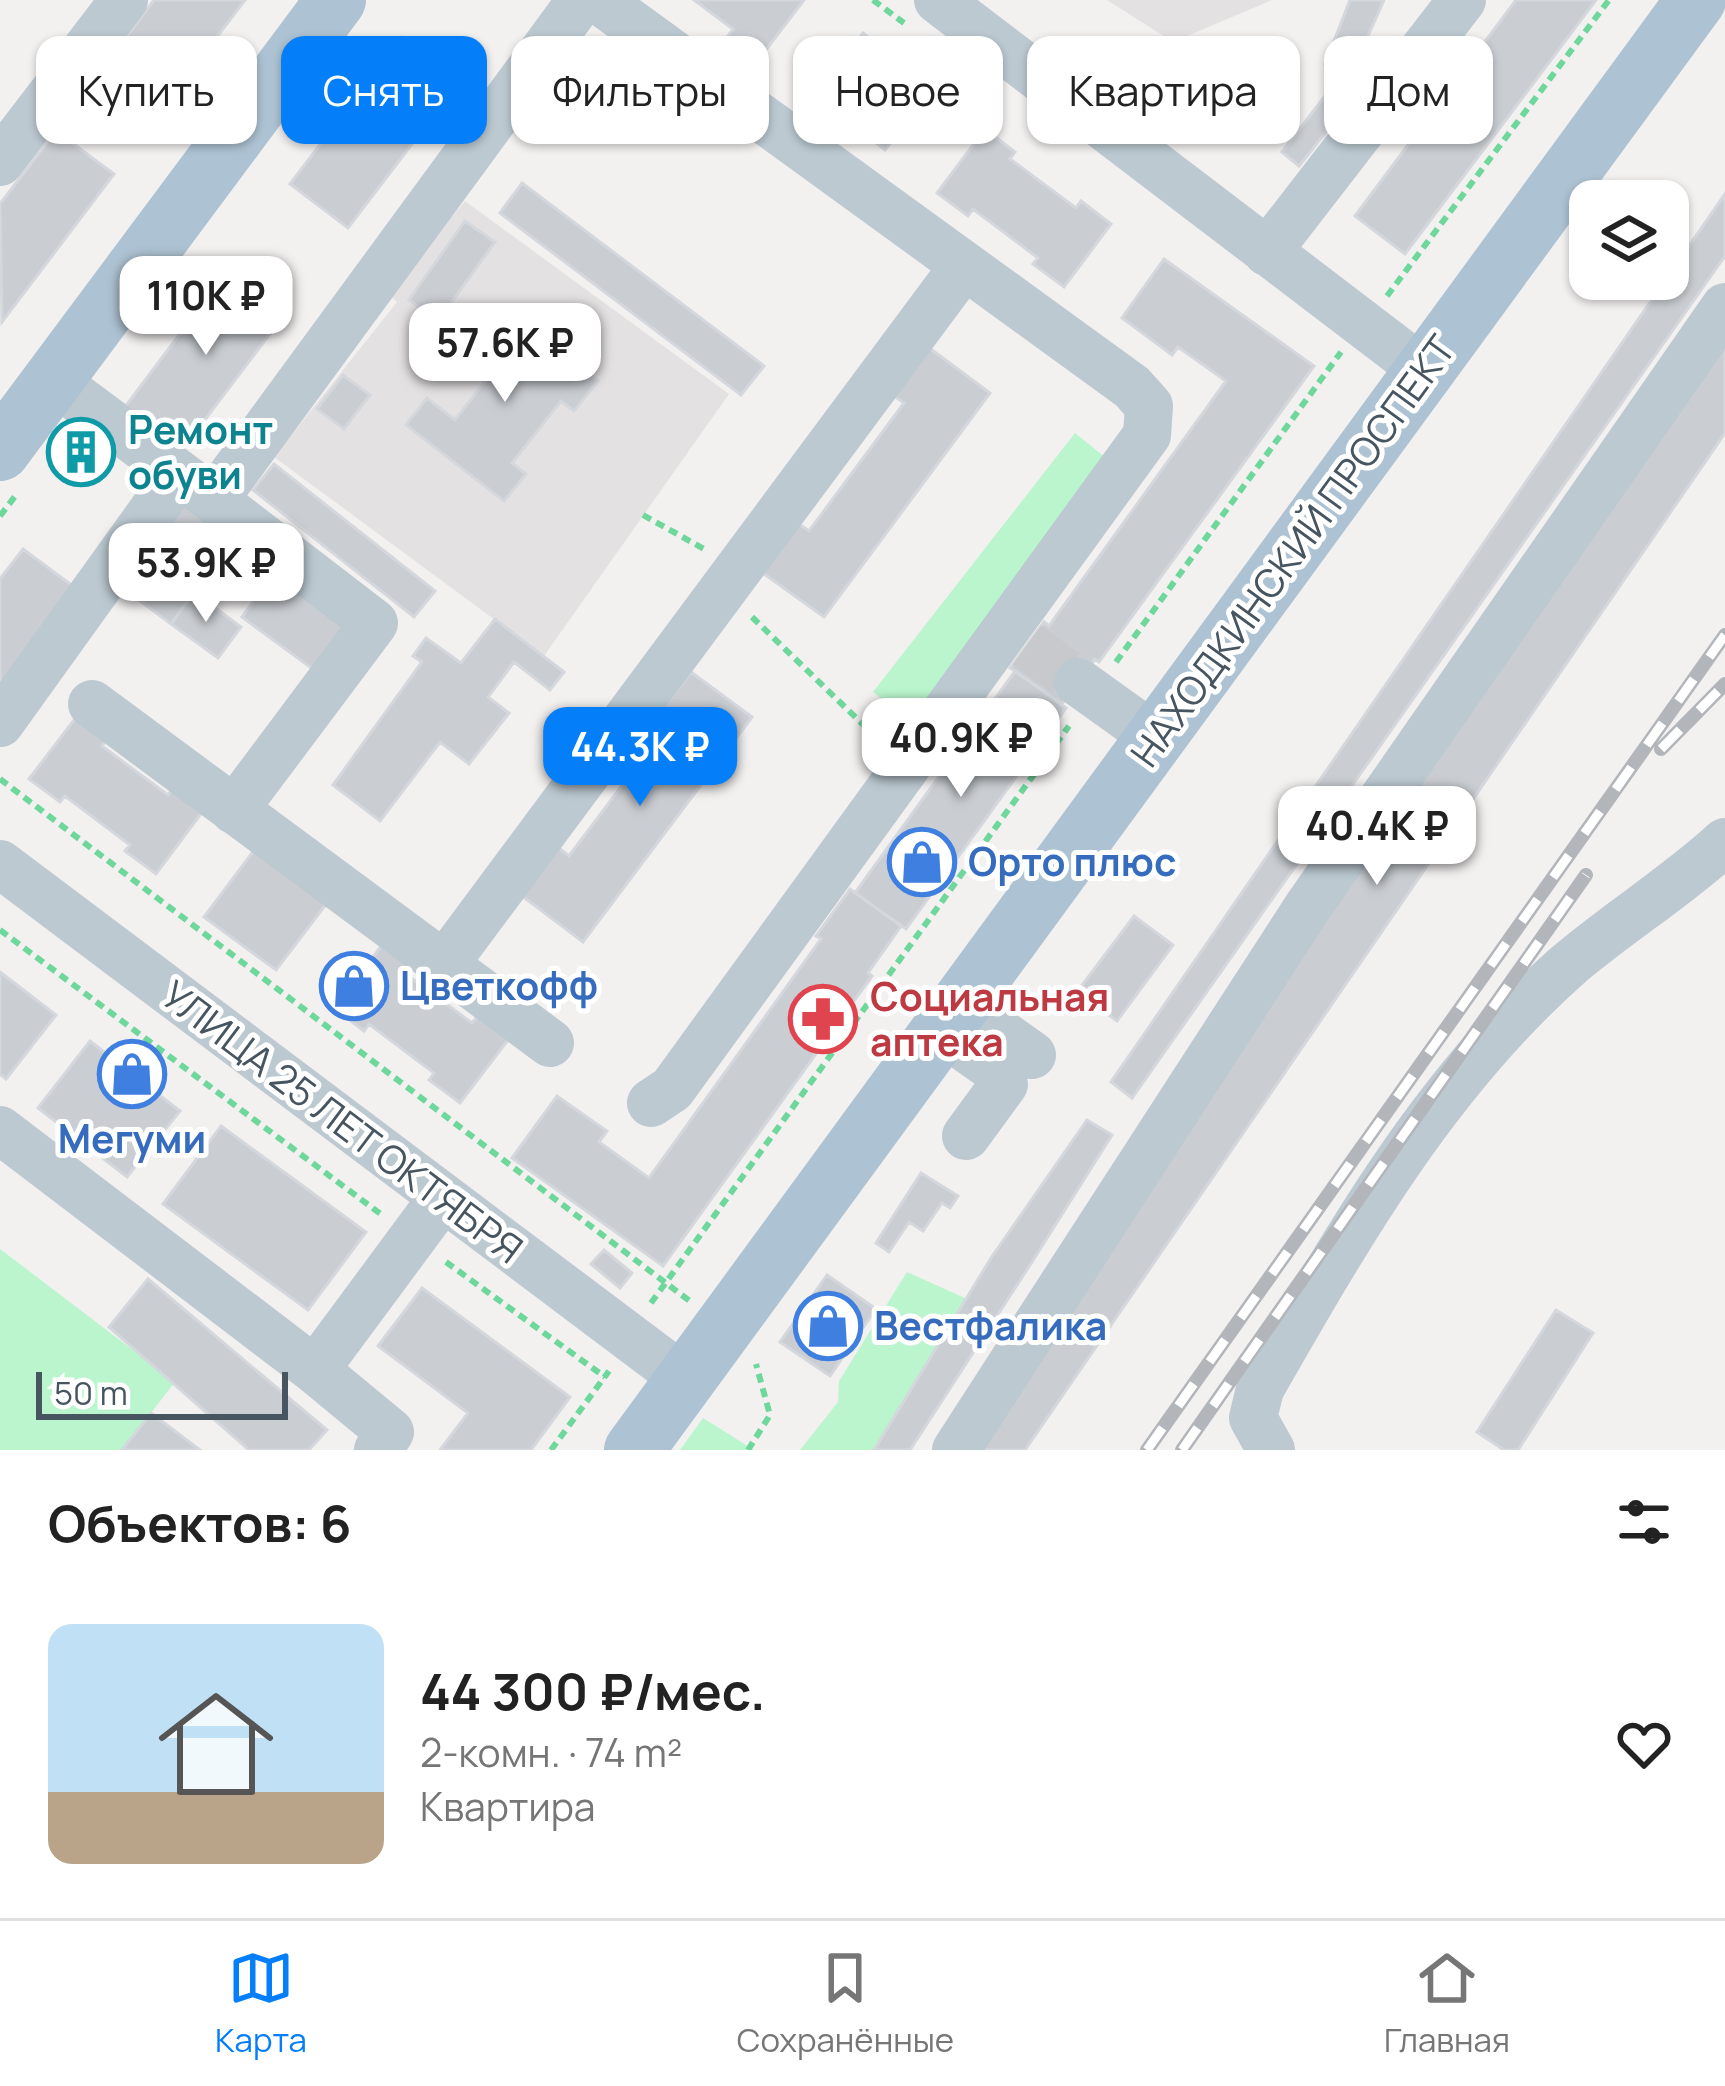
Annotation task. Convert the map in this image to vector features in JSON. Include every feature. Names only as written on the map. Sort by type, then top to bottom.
[{"type":"main road","points":[[19,413],[336,0]]},
{"type":"main road","name":"НАХОДКИНСКИЙ ПРОСПЕКТ","points":[[634,1450],[1696,0]]},
{"type":"street","points":[[0,162],[124,0]]},
{"type":"street","points":[[0,723],[196,487],[581,0]]},
{"type":"street","points":[[599,0],[1132,387],[1149,406],[1147,435],[1015,637],[905,766],[672,1089],[651,1103]]},
{"type":"street","points":[[938,0],[1426,372]]},
{"type":"street","points":[[1267,252],[1462,0]]},
{"type":"street","points":[[444,965],[963,267]]},
{"type":"street","points":[[956,1450],[1307,908],[1725,307]]},
{"type":"street","points":[[19,413],[196,487],[374,623],[235,810]]},
{"type":"street","points":[[1078,682],[1156,738]]},
{"type":"street","points":[[92,704],[550,1043]]},
{"type":"street","points":[[1271,1450],[1253,1418],[1260,1389],[1364,1208],[1424,1118],[1566,968],[1679,884],[1725,842]]},
{"type":"street","name":"УЛИЦА 25 ЛЕТ ОКТЯБРЯ","points":[[0,864],[685,1379]]},
{"type":"street","points":[[953,1019],[1032,1055]]},
{"type":"street","points":[[953,1019],[1004,1084],[966,1136]]},
{"type":"street","points":[[0,1130],[391,1432],[378,1450]]},
{"type":"street","points":[[315,1370],[443,1197]]},
{"type":"path","points":[[643,515],[731,579],[905,766]]},
{"type":"path","points":[[0,779],[665,1281]]},
{"type":"path","points":[[0,930],[605,1377]]},
{"type":"path","points":[[723,1326],[752,1357],[770,1415],[748,1450]]},
{"type":"shaded area","points":[[1107,0],[1272,0],[1187,36],[1164,36]]},
{"type":"shaded area","points":[[465,201],[729,394],[544,656],[274,457],[397,302],[386,293]]},
{"type":"green space","points":[[1075,433],[1106,458],[912,722],[873,692]]},
{"type":"green space","points":[[0,1249],[175,1382],[122,1450],[0,1450]]},
{"type":"green space","points":[[907,1272],[967,1299],[874,1450],[800,1450],[838,1402],[839,1381]]},
{"type":"green space","points":[[703,1418],[754,1450],[680,1450]]},
{"type":"building","points":[[154,0],[245,0],[218,36],[127,36]]},
{"type":"building","points":[[694,0],[804,0],[769,46],[769,36],[728,36],[733,29]]},
{"type":"building","points":[[1350,0],[1384,0],[1368,36],[1336,36]]},
{"type":"building","points":[[1516,0],[1596,0],[1493,137],[1493,36],[1489,36]]},
{"type":"building","points":[[1324,97],[1324,134],[1299,166],[1282,152],[1288,144],[1300,144],[1300,129]]},
{"type":"building","points":[[1003,143],[1015,152],[1010,159],[1076,208],[1081,201],[1111,224],[1064,287],[1033,264],[1038,258],[973,209],[968,216],[937,193],[974,144]]},
{"type":"building","points":[[46,144],[74,144],[114,174],[2,322],[0,204]]},
{"type":"building","points":[[320,144],[412,144],[348,228],[290,184]]},
{"type":"building","points":[[1409,144],[1488,144],[1405,254],[1355,216]]},
{"type":"building","points":[[522,183],[764,366],[741,395],[500,213]]},
{"type":"building","points":[[1725,194],[1725,256],[1132,1098],[1111,1082],[1652,300],[1689,300],[1689,246]]},
{"type":"building","points":[[465,221],[495,242],[438,321],[409,300]]},
{"type":"building","points":[[1164,259],[1314,366],[1099,662],[1095,659],[1062,704],[1010,668],[1044,622],[1049,626],[1226,381],[1178,347],[1172,355],[1122,318]]},
{"type":"building","points":[[233,263],[291,306],[179,454],[122,411]]},
{"type":"building","points":[[500,305],[598,381],[574,411],[561,401],[512,463],[526,474],[504,501],[406,425],[427,398],[455,420],[506,354],[478,333]]},
{"type":"building","points":[[1725,320],[1725,433],[1025,1450],[967,1450]]},
{"type":"building","points":[[928,347],[990,393],[824,617],[763,573],[799,524],[809,531],[904,403],[893,395]]},
{"type":"building","points":[[343,375],[370,395],[344,429],[317,409]]},
{"type":"building","name":"Ремонт обуви","points":[[76,439],[95,451],[85,466],[67,453]]},
{"type":"building","points":[[274,464],[435,591],[414,617],[253,490]]},
{"type":"building","points":[[183,501],[234,539],[171,624],[120,586]]},
{"type":"building","points":[[23,549],[81,592],[0,700],[0,579]]},
{"type":"building","points":[[274,573],[347,627],[314,670],[242,617]]},
{"type":"building","points":[[194,592],[241,627],[218,658],[171,624]]},
{"type":"building","points":[[495,619],[564,672],[550,690],[514,662],[488,697],[509,713],[469,764],[440,742],[380,821],[333,785],[422,662],[413,656],[426,638],[461,663]]},
{"type":"building","points":[[1015,671],[1066,708],[906,929],[855,893]]},
{"type":"building","points":[[691,672],[752,717],[583,942],[522,896],[559,848],[569,856],[666,727],[655,719]]},
{"type":"building","points":[[77,716],[107,739],[102,746],[168,795],[173,788],[203,811],[156,874],[125,851],[130,845],[65,796],[60,802],[29,779]]},
{"type":"building","points":[[255,849],[327,903],[276,970],[204,917]]},
{"type":"building","points":[[850,889],[901,926],[868,973],[872,976],[663,1266],[512,1158],[557,1096],[607,1131],[599,1142],[649,1178],[821,939],[816,936]]},
{"type":"building","points":[[1134,916],[1173,945],[1117,1021],[1077,992]]},
{"type":"building","points":[[382,945],[412,967],[406,974],[472,1023],[477,1017],[508,1040],[460,1103],[429,1080],[434,1073],[369,1024],[364,1031],[334,1008]]},
{"type":"building","points":[[0,972],[56,1015],[6,1079],[0,1074]]},
{"type":"building","points":[[90,1041],[180,1111],[127,1177],[38,1108]]},
{"type":"building","points":[[1087,1120],[1112,1135],[1032,1262],[910,1450],[874,1450],[991,1258]]},
{"type":"building","points":[[221,1126],[366,1232],[308,1310],[163,1204]]},
{"type":"building","points":[[921,1173],[958,1196],[950,1208],[942,1203],[923,1231],[909,1222],[889,1252],[876,1243]]},
{"type":"building","points":[[604,1250],[632,1273],[620,1288],[591,1264]]},
{"type":"building","name":"Вестфалика","points":[[827,1275],[876,1309],[830,1376],[780,1342]]},
{"type":"building","points":[[148,1279],[327,1430],[309,1450],[249,1450],[109,1327]]},
{"type":"building","points":[[422,1288],[570,1397],[531,1450],[440,1450],[468,1413],[378,1346]]},
{"type":"building","points":[[1556,1310],[1593,1333],[1518,1450],[1504,1450],[1477,1432]]},
{"type":"building","points":[[151,1413],[200,1450],[122,1450]]},
{"type":"tunnel","points":[[1027,645],[1078,682]]},
{"type":"railway","points":[[1147,1450],[1725,635]]},
{"type":"railway","points":[[1661,749],[1725,684]]},
{"type":"railway","points":[[1182,1450],[1586,875]]},
{"type":"place","name":"Ремонт обуви","points":[[81,452]]},
{"type":"place","name":"Орто плюс","points":[[922,862]]},
{"type":"place","name":"Цветкофф","points":[[354,986]]},
{"type":"place","name":"Социальная аптека","points":[[823,1019]]},
{"type":"place","name":"Мегуми","points":[[132,1074]]},
{"type":"place","name":"Вестфалика","points":[[828,1326]]}]
